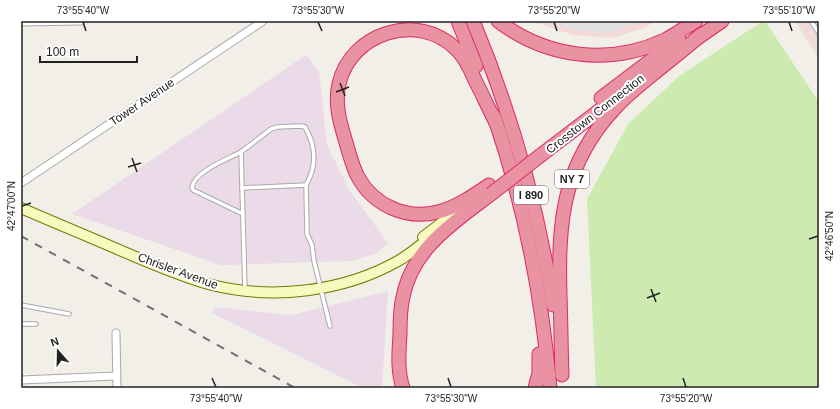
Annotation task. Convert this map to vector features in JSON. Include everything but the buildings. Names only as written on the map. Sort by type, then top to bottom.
[{"type":"highway","name":"I 890","points":[[458,21],[496,123],[521,208],[538,296],[550,388]]},
{"type":"highway","name":"I 890","points":[[473,21],[510,119],[534,205],[551,293],[563,382]]},
{"type":"highway","points":[[498,21],[517,34],[539,45],[571,53],[593,55],[618,54],[644,48],[664,40],[696,21]]},
{"type":"highway","name":"Crosstown Connection","points":[[403,388],[399,367],[400,318],[403,296],[408,277],[417,260],[429,245],[470,210],[490,189],[703,21]]},
{"type":"highway","name":"Crosstown Connection","points":[[540,150],[722,21]]},
{"type":"highway","points":[[490,189],[457,204],[430,213],[412,214],[393,209],[377,199],[370,193],[358,177],[344,136],[337,103],[340,76],[344,67],[356,51],[372,39],[386,33],[399,30],[418,30],[447,42],[457,49],[462,55],[496,123]]},
{"type":"highway","name":"NY 7","points":[[563,382],[559,270],[560,228],[565,202],[577,165],[594,134],[616,106],[633,90],[702,34]]},
{"type":"highway","points":[[535,388],[540,363],[538,296]]},
{"type":"street","points":[[21,22],[81,21]]},
{"type":"street","name":"Tower Avenue","points":[[21,183],[263,21]]},
{"type":"street","name":"Chrisler Avenue","points":[[367,275],[387,263],[465,205],[490,189]]},
{"type":"street","name":"Chrisler Avenue","points":[[26,210],[189,278],[245,291],[282,292],[320,288],[367,275],[399,260],[470,210]]},
{"type":"street","points":[[116,333],[116,388]]},
{"type":"street","points":[[21,380],[116,376]]},
{"type":"lane","points":[[811,21],[819,33]]},
{"type":"lane","points":[[243,214],[193,190],[192,184],[205,171],[241,152],[272,129],[301,126],[305,127],[313,148],[315,160],[310,179],[306,185],[307,234],[312,245],[314,261],[330,326]]},
{"type":"lane","points":[[241,152],[245,291]]},
{"type":"lane","points":[[242,188],[306,185]]},
{"type":"lane","points":[[21,305],[70,314]]},
{"type":"lane","points":[[21,324],[36,324]]},
{"type":"shaded area","points":[[535,21],[656,21],[646,27],[613,38],[573,35]]},
{"type":"shaded area","points":[[559,21],[640,21],[611,32],[583,31],[555,24]]},
{"type":"shaded area","points":[[795,21],[819,21],[819,59]]},
{"type":"shaded area","points":[[306,55],[319,71],[327,145],[350,191],[388,243],[375,254],[351,261],[221,265],[72,214]]},
{"type":"shaded area","points":[[388,291],[382,388],[363,388],[212,313],[214,307],[291,315]]},
{"type":"green space","points":[[765,21],[819,102],[819,388],[596,388],[587,199],[628,124],[679,76]]},
{"type":"railway","points":[[21,236],[295,388]]}]
